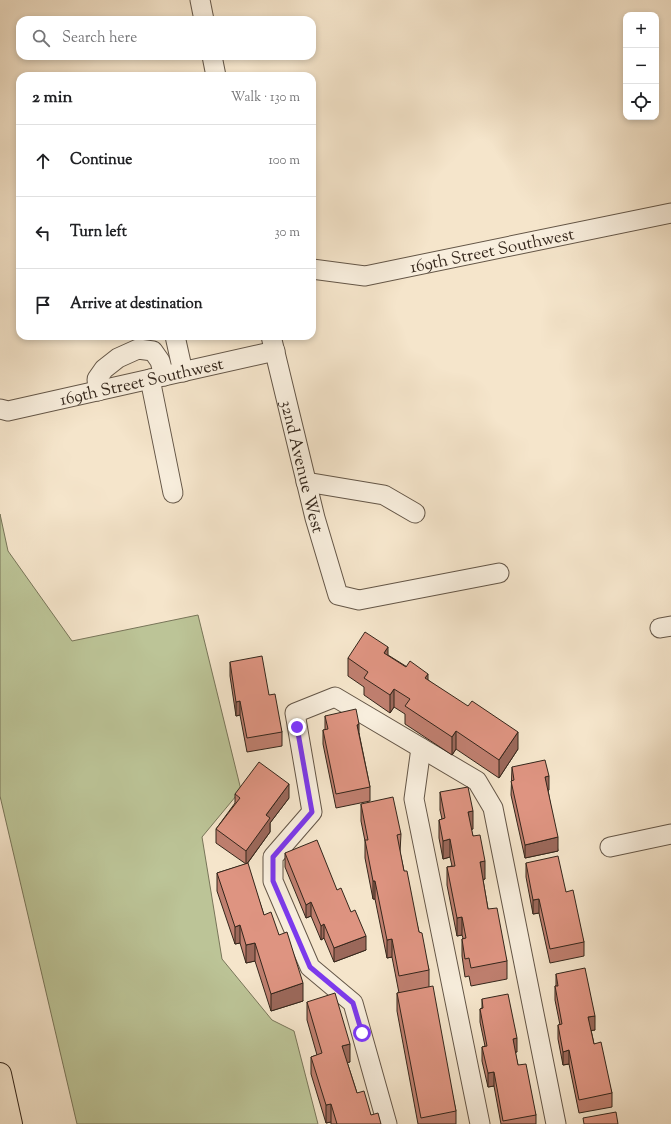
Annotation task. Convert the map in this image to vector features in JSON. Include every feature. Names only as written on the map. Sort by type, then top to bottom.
[{"type":"highway","points":[[0,1074],[11,1124]]},
{"type":"street","points":[[200,0],[203,16]]},
{"type":"street","points":[[213,60],[215,72]]},
{"type":"street","name":"169th Street Southwest","points":[[316,270],[364,276],[671,213]]},
{"type":"street","points":[[176,340],[183,372]]},
{"type":"street","name":"169th Street Southwest","points":[[4,410],[183,372],[273,344]]},
{"type":"street","name":"32nd Avenue West","points":[[273,344],[306,482],[338,595],[359,600],[499,572]]},
{"type":"street","points":[[98,391],[98,379],[104,369],[118,358],[138,349],[153,351],[160,361],[157,378],[173,493]]},
{"type":"street","points":[[306,482],[384,494],[415,513]]},
{"type":"street","points":[[387,1124],[353,1003],[310,967],[273,881],[273,857],[312,812],[295,713],[335,697],[477,781],[493,808],[556,1124]]},
{"type":"street","points":[[421,748],[414,799],[480,1124]]},
{"type":"street","points":[[610,847],[671,834]]},
{"type":"green space","points":[[0,514],[8,551],[72,641],[198,615],[241,790],[202,837],[222,959],[272,1020],[294,1031],[318,1124],[77,1124],[0,796]]},
{"type":"building","points":[[365,632],[388,647],[384,653],[406,667],[410,661],[428,674],[425,678],[468,706],[472,701],[518,732],[499,760],[456,731],[452,737],[405,706],[410,699],[394,689],[390,695],[364,678],[368,672],[348,658]]},
{"type":"building","points":[[262,656],[269,695],[275,694],[282,732],[247,738],[240,701],[236,702],[230,662]]},
{"type":"building","points":[[356,709],[359,724],[357,725],[370,787],[336,794],[323,730],[328,729],[325,716]]},
{"type":"building","points":[[545,760],[549,776],[545,777],[558,837],[525,845],[511,781],[514,780],[512,767]]},
{"type":"building","points":[[259,762],[289,784],[266,815],[270,818],[246,851],[216,829],[240,798],[235,794]]},
{"type":"building","points":[[468,787],[473,811],[468,812],[473,836],[480,835],[485,861],[480,862],[488,909],[497,908],[507,961],[471,968],[469,958],[465,959],[462,939],[466,938],[462,917],[457,918],[447,867],[455,866],[450,839],[443,841],[439,820],[445,818],[440,792]]},
{"type":"building","points":[[393,797],[401,834],[397,835],[404,871],[407,871],[419,932],[422,933],[429,970],[399,976],[392,939],[387,940],[375,881],[373,881],[365,840],[368,840],[361,804]]},
{"type":"building","points":[[317,840],[337,890],[341,888],[351,912],[355,910],[366,936],[334,948],[324,924],[321,926],[311,902],[306,905],[285,853]]},
{"type":"building","points":[[558,856],[566,892],[573,890],[584,942],[550,949],[539,899],[533,900],[526,863]]},
{"type":"building","points":[[248,863],[264,915],[271,912],[279,935],[287,932],[303,983],[271,994],[255,943],[246,945],[240,925],[235,927],[217,873]]},
{"type":"building","points":[[585,968],[595,1016],[588,1017],[594,1044],[601,1042],[612,1093],[579,1100],[569,1050],[563,1052],[558,1025],[562,1024],[555,986],[558,986],[556,974]]},
{"type":"building","points":[[433,986],[456,1111],[421,1118],[397,993]]},
{"type":"building","points":[[335,993],[350,1044],[342,1046],[357,1093],[364,1091],[371,1115],[378,1113],[381,1124],[337,1124],[331,1104],[326,1105],[311,1057],[322,1053],[307,1002]]},
{"type":"building","points":[[508,994],[517,1038],[513,1039],[518,1065],[526,1064],[536,1115],[503,1121],[494,1072],[488,1073],[482,1047],[487,1046],[480,1009],[483,1008],[482,999]]},
{"type":"building","points":[[616,1112],[618,1124],[584,1124],[583,1118]]},
{"type":"route","points":[[297,727],[312,812],[273,857],[273,881],[310,967],[353,1003],[362,1033]]}]
